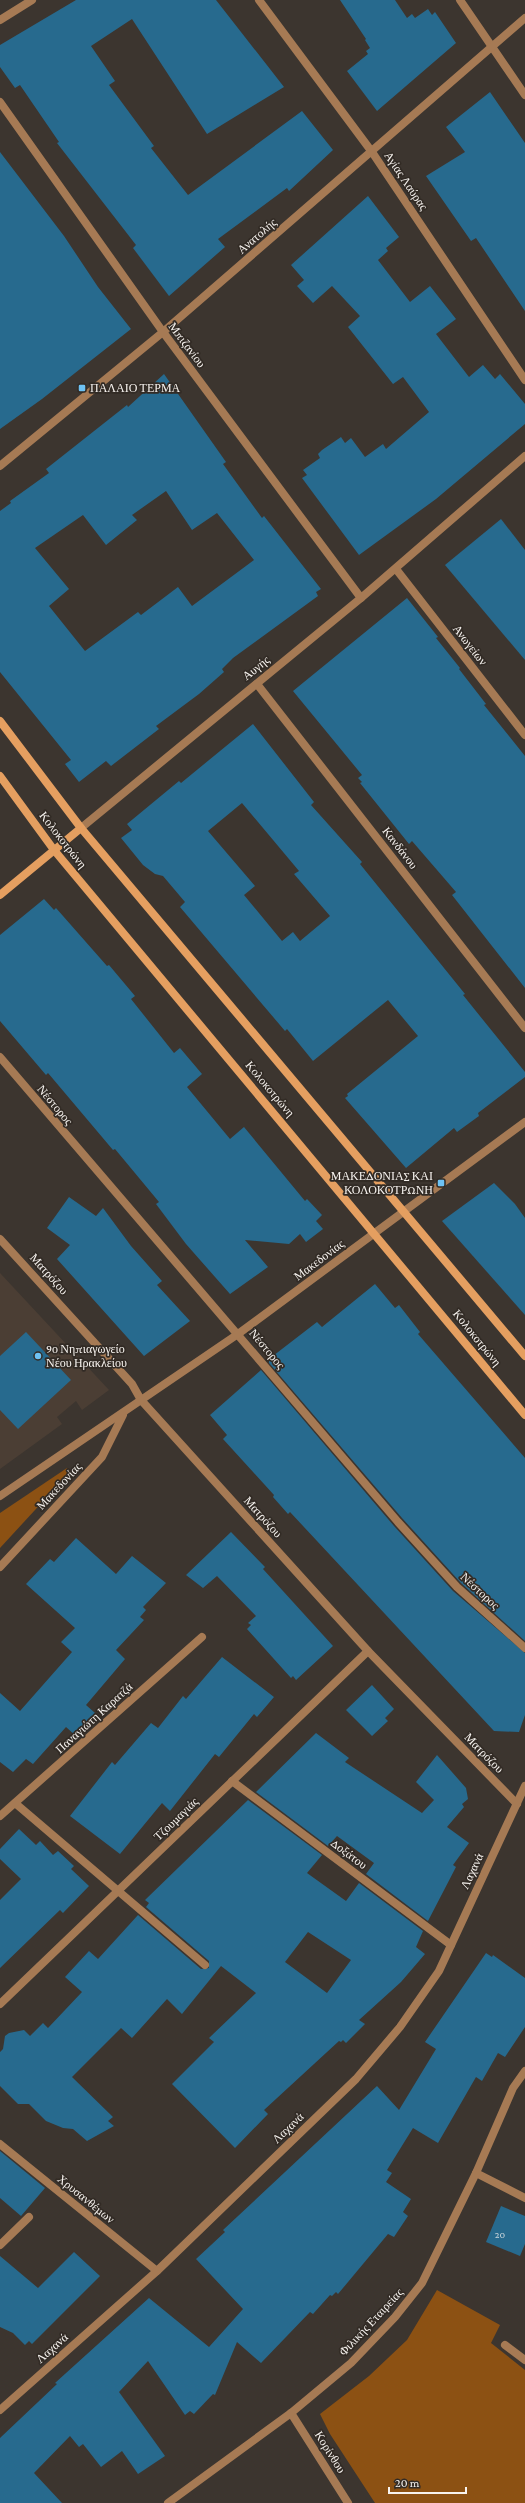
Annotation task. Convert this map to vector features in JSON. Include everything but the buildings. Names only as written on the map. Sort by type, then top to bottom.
[{"type":"street","points":[[0,20],[32,0]]},
{"type":"street","name":"Αγίας Λαύρας","points":[[259,0],[372,152],[525,380]]},
{"type":"street","points":[[460,0],[525,95]]},
{"type":"street","name":"Ανατολής","points":[[0,466],[163,332],[493,48],[525,18]]},
{"type":"street","name":"Μπιζανίου","points":[[0,102],[163,332],[362,598]]},
{"type":"street","name":"Αυγής","points":[[0,896],[362,598],[525,456]]},
{"type":"street","name":"Ανωγείων","points":[[396,569],[525,735]]},
{"type":"street","name":"Κανδάνου","points":[[257,684],[525,1028]]},
{"type":"street","name":"Κολοκοτρώνη","points":[[0,721],[81,828],[525,1356]]},
{"type":"street","name":"Κολοκοτρώνη","points":[[0,776],[54,850],[375,1232],[525,1415]]},
{"type":"street","name":"Νέστορος","points":[[0,1057],[76,1148],[238,1334],[398,1522],[457,1587],[525,1648]]},
{"type":"street","name":"Μακεδονίας","points":[[0,1496],[124,1414],[141,1400],[238,1334],[402,1211],[525,1122]]},
{"type":"street","name":"Ματρόζου","points":[[0,1239],[132,1384],[141,1400],[368,1651],[517,1804]]},
{"type":"street","name":"Μακεδονίας","points":[[0,1567],[102,1457],[124,1414]]},
{"type":"street","name":"Παναγιώτη Καρατζά","points":[[0,1816],[202,1637]]},
{"type":"street","name":"Τζουμαγιάς","points":[[0,2004],[368,1651]]},
{"type":"street","name":"Δοξάτου","points":[[232,1781],[451,1945]]},
{"type":"street","name":"Λαχανά","points":[[0,2410],[157,2271],[356,2079],[400,2027],[439,1971],[525,1786]]},
{"type":"street","points":[[15,1803],[205,1965]]},
{"type":"street","name":"Φιλικής Εταιρείας","points":[[168,2503],[291,2413],[351,2363],[395,2317],[422,2283],[476,2173],[513,2088],[525,2071]]},
{"type":"street","name":"Χρυσανθέμων","points":[[0,2144],[157,2271]]},
{"type":"street","points":[[476,2173],[525,2198]]},
{"type":"street","points":[[0,2245],[30,2217]]},
{"type":"street","points":[[506,2345],[525,2360]]},
{"type":"street","name":"Κορίνθου","points":[[291,2413],[348,2503]]},
{"type":"shaded area","name":"9ο Νηπιαγωγείο Νέου Ηρακλείου","points":[[0,1273],[109,1390],[82,1410],[76,1401],[57,1417],[62,1424],[0,1469]]},
{"type":"shaded area","points":[[67,1468],[70,1472],[0,1548],[0,1513]]},
{"type":"shaded area","points":[[437,2290],[500,2325],[491,2343],[525,2370],[525,2503],[375,2503],[330,2434],[320,2414],[369,2376],[407,2340]]},
{"type":"place","name":"ΠΑΛΑΙΟ ΤΕΡΜΑ","points":[[82,388]]},
{"type":"place","name":"ΜΑΚΕΔΟΝΙΑΣ ΚΑΙ ΚΟΛΟΚΟΤΡΩΝΗ","points":[[441,1183]]},
{"type":"place","name":"9ο Νηπιαγωγείο Νέου Ηρακλείου","points":[[38,1356]]}]
